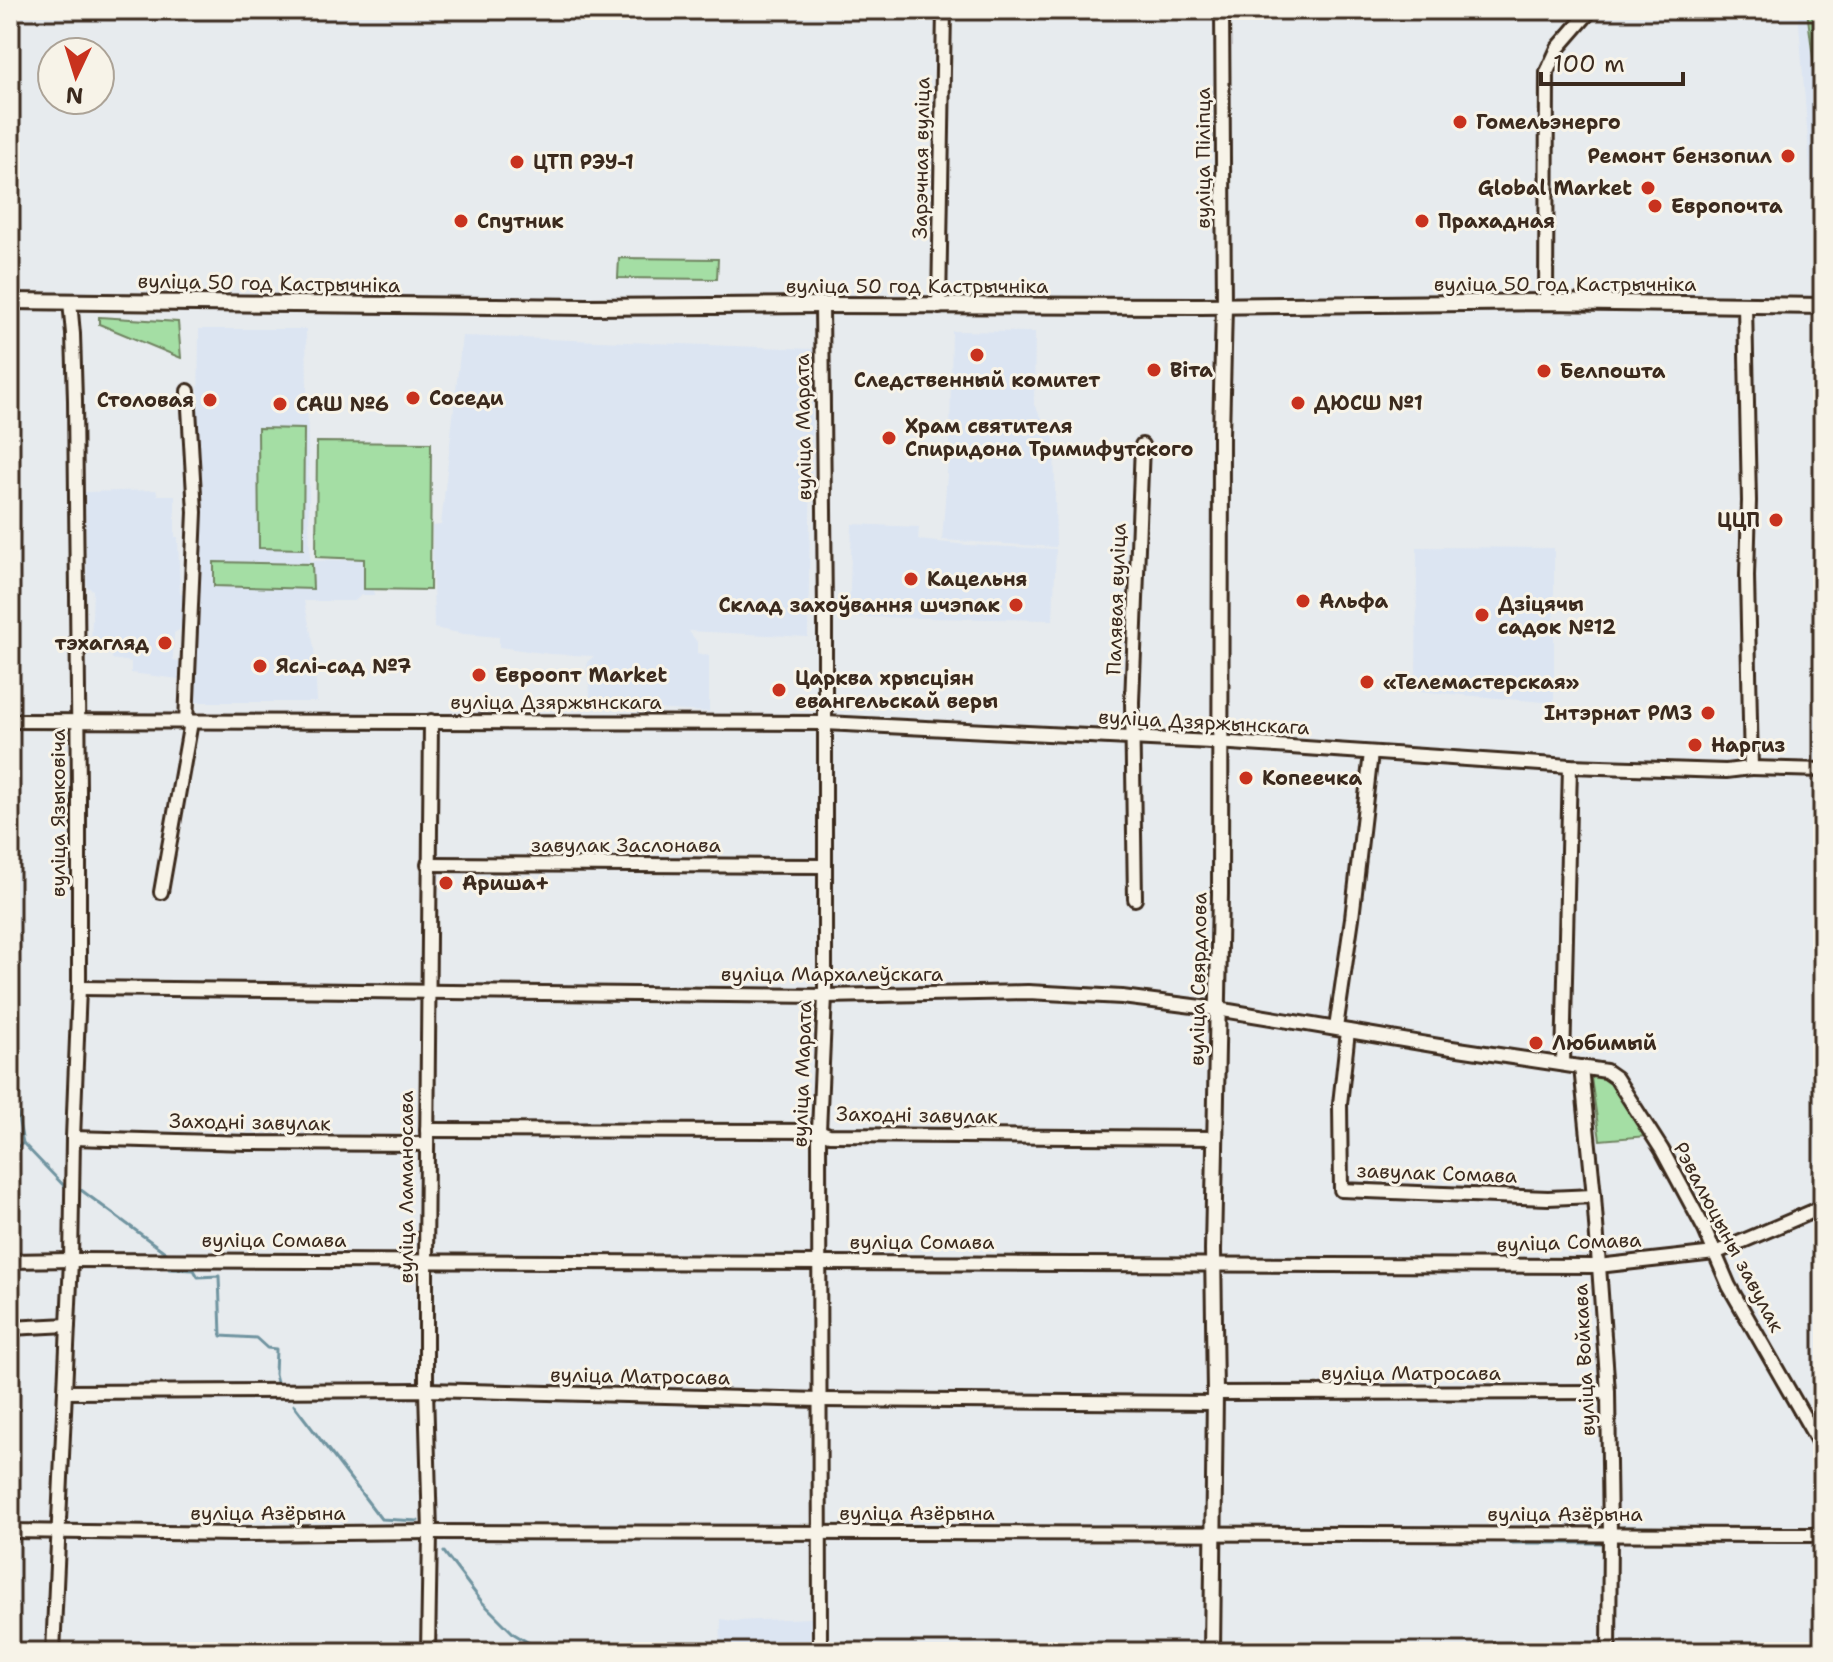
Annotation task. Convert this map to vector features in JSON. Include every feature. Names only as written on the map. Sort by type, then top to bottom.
[{"type":"main road","name":"вуліца 50 год Кастрычніка","points":[[10,301],[588,307],[1546,302],[1823,306]]},
{"type":"main road","name":"вуліца Свярдлова","points":[[1212,1652],[1213,1263],[1224,306]]},
{"type":"street","name":"Зарэчная вуліца","points":[[939,307],[944,10]]},
{"type":"street","name":"вуліца Піліпца","points":[[1222,10],[1224,306]]},
{"type":"street","points":[[1546,302],[1547,72],[1558,48],[1591,10]]},
{"type":"street","name":"вуліца Языковіча","points":[[53,1652],[71,1260],[79,988],[75,400],[70,301]]},
{"type":"street","name":"вуліца Марата","points":[[820,1652],[819,1131],[825,996],[822,305]]},
{"type":"street","points":[[1745,305],[1751,768]]},
{"type":"street","points":[[161,892],[189,722],[195,512],[188,391]]},
{"type":"street","name":"Палявая вуліца","points":[[1135,899],[1132,738],[1142,445]]},
{"type":"street","name":"вуліца Дзяржынскага","points":[[10,721],[825,723],[1220,742],[1570,766],[1726,771],[1751,768],[1823,770]]},
{"type":"street","name":"вуліца Ламаносава","points":[[428,1652],[430,1532],[426,1261],[431,721]]},
{"type":"street","points":[[1342,1030],[1371,753]]},
{"type":"street","points":[[1563,1064],[1570,766]]},
{"type":"street","name":"завулак Заслонава","points":[[428,864],[825,866]]},
{"type":"street","name":"вуліца Мархалеўскага","points":[[79,988],[825,996],[1028,992],[1122,997],[1217,1009],[1581,1067]]},
{"type":"street","name":"завулак Сомава","points":[[1342,1030],[1341,1190],[1548,1198],[1594,1196]]},
{"type":"street","name":"вуліца Войкава","points":[[1581,1067],[1608,1392],[1609,1652]]},
{"type":"street","name":"Рэвалюцыны завулак","points":[[1581,1067],[1606,1071],[1616,1078],[1662,1150],[1705,1230],[1729,1286],[1823,1450]]},
{"type":"street","name":"Заходні завулак","points":[[427,1130],[819,1131],[829,1135],[1216,1138]]},
{"type":"street","name":"Заходні завулак","points":[[73,1138],[427,1144]]},
{"type":"street","name":"вуліца Сомава","points":[[10,1261],[819,1261],[1598,1266],[1715,1253],[1823,1207]]},
{"type":"street","points":[[10,1328],[68,1325]]},
{"type":"street","name":"вуліца Матросава","points":[[65,1392],[426,1390],[820,1400],[1608,1392]]},
{"type":"street","name":"вуліца Азёрына","points":[[10,1531],[240,1534],[1823,1535]]},
{"type":"shaded area","points":[[1798,10],[1823,10],[1823,274],[1818,272]]},
{"type":"shaded area","points":[[199,329],[306,329],[310,561],[371,559],[374,595],[361,595],[355,601],[304,601],[314,647],[317,702],[191,702],[196,599]]},
{"type":"shaded area","points":[[952,331],[1035,332],[1034,405],[1054,438],[1056,547],[942,540],[950,435]]},
{"type":"shaded area","points":[[462,336],[813,349],[808,637],[689,631],[697,642],[697,653],[709,656],[709,712],[591,706],[587,662],[594,656],[499,647],[499,637],[434,628],[432,526],[441,525]]},
{"type":"shaded area","points":[[156,490],[158,495],[175,495],[175,537],[178,537],[180,594],[183,594],[182,628],[174,633],[173,659],[181,663],[179,679],[131,673],[131,662],[112,659],[113,645],[91,643],[93,590],[87,587],[85,492]]},
{"type":"shaded area","points":[[852,524],[919,527],[918,540],[1056,549],[1053,620],[849,617]]},
{"type":"shaded area","points":[[1417,547],[1554,548],[1554,703],[1416,691]]},
{"type":"shaded area","points":[[811,1618],[809,1652],[720,1652],[721,1619]]},
{"type":"green space","points":[[1807,10],[1823,10],[1823,137]]},
{"type":"green space","points":[[619,258],[718,259],[717,279],[618,278]]},
{"type":"green space","points":[[99,317],[178,322],[181,358],[99,324]]},
{"type":"green space","points":[[258,428],[304,429],[303,549],[259,548]]},
{"type":"green space","points":[[317,442],[431,443],[430,590],[364,589],[364,559],[316,557]]},
{"type":"green space","points":[[214,562],[312,564],[313,589],[214,586]]},
{"type":"green space","points":[[1596,1074],[1609,1077],[1648,1136],[1600,1140],[1591,1078]]},
{"type":"waterway","points":[[10,1076],[23,1143],[10,1152]]},
{"type":"waterway","points":[[23,1143],[67,1189]]},
{"type":"waterway","points":[[81,1190],[169,1255]]},
{"type":"waterway","points":[[81,1254],[102,1254]]},
{"type":"waterway","points":[[169,1269],[194,1270],[198,1277],[219,1276],[221,1336],[256,1338],[267,1348],[276,1349],[278,1386]]},
{"type":"waterway","points":[[294,1405],[381,1519],[418,1521]]},
{"type":"waterway","points":[[1624,1527],[1772,1529]]},
{"type":"waterway","points":[[1228,1528],[1480,1528]]},
{"type":"waterway","points":[[1510,1543],[1603,1543]]},
{"type":"waterway","points":[[444,1552],[482,1602],[514,1634],[544,1652]]},
{"type":"place","name":"Гомельэнерго","points":[[1460,122]]},
{"type":"place","name":"Ремонт бензопил","points":[[1788,156]]},
{"type":"place","name":"ЦТП РЭУ-1","points":[[517,162]]},
{"type":"place","name":"Globаl Market","points":[[1648,188]]},
{"type":"place","name":"Европочта","points":[[1655,206]]},
{"type":"place","name":"Спутник","points":[[461,221]]},
{"type":"place","name":"Прахадная","points":[[1422,221]]},
{"type":"place","name":"Следственный комитет","points":[[977,355]]},
{"type":"place","name":"Віта","points":[[1154,370]]},
{"type":"place","name":"Белпошта","points":[[1544,371]]},
{"type":"place","name":"Соседи","points":[[413,398]]},
{"type":"place","name":"Столовая","points":[[210,400]]},
{"type":"place","name":"ДЮСШ №1","points":[[1298,403]]},
{"type":"place","name":"САШ №6","points":[[280,404]]},
{"type":"place","name":"Храм святителя Спиридона Тримифутского","points":[[889,438]]},
{"type":"place","name":"ЦЦП","points":[[1776,520]]},
{"type":"place","name":"Кацельня","points":[[911,579]]},
{"type":"place","name":"Альфа","points":[[1303,601]]},
{"type":"place","name":"Склад захоўвання шчэпак","points":[[1016,605]]},
{"type":"place","name":"Дзіцячы садок №12","points":[[1482,615]]},
{"type":"place","name":"тэхагляд","points":[[165,643]]},
{"type":"place","name":"Яслі-сад №7","points":[[260,666]]},
{"type":"place","name":"Евроопт Market","points":[[479,675]]},
{"type":"place","name":"«Телемастерская»","points":[[1367,682]]},
{"type":"place","name":"Царква хрысціян евангельскай веры","points":[[779,690]]},
{"type":"place","name":"Інтэрнат РМЗ","points":[[1708,713]]},
{"type":"place","name":"Наргиз","points":[[1695,745]]},
{"type":"place","name":"Копеечка","points":[[1246,778]]},
{"type":"place","name":"Ариша+","points":[[446,883]]},
{"type":"place","name":"Любимый","points":[[1536,1043]]}]
